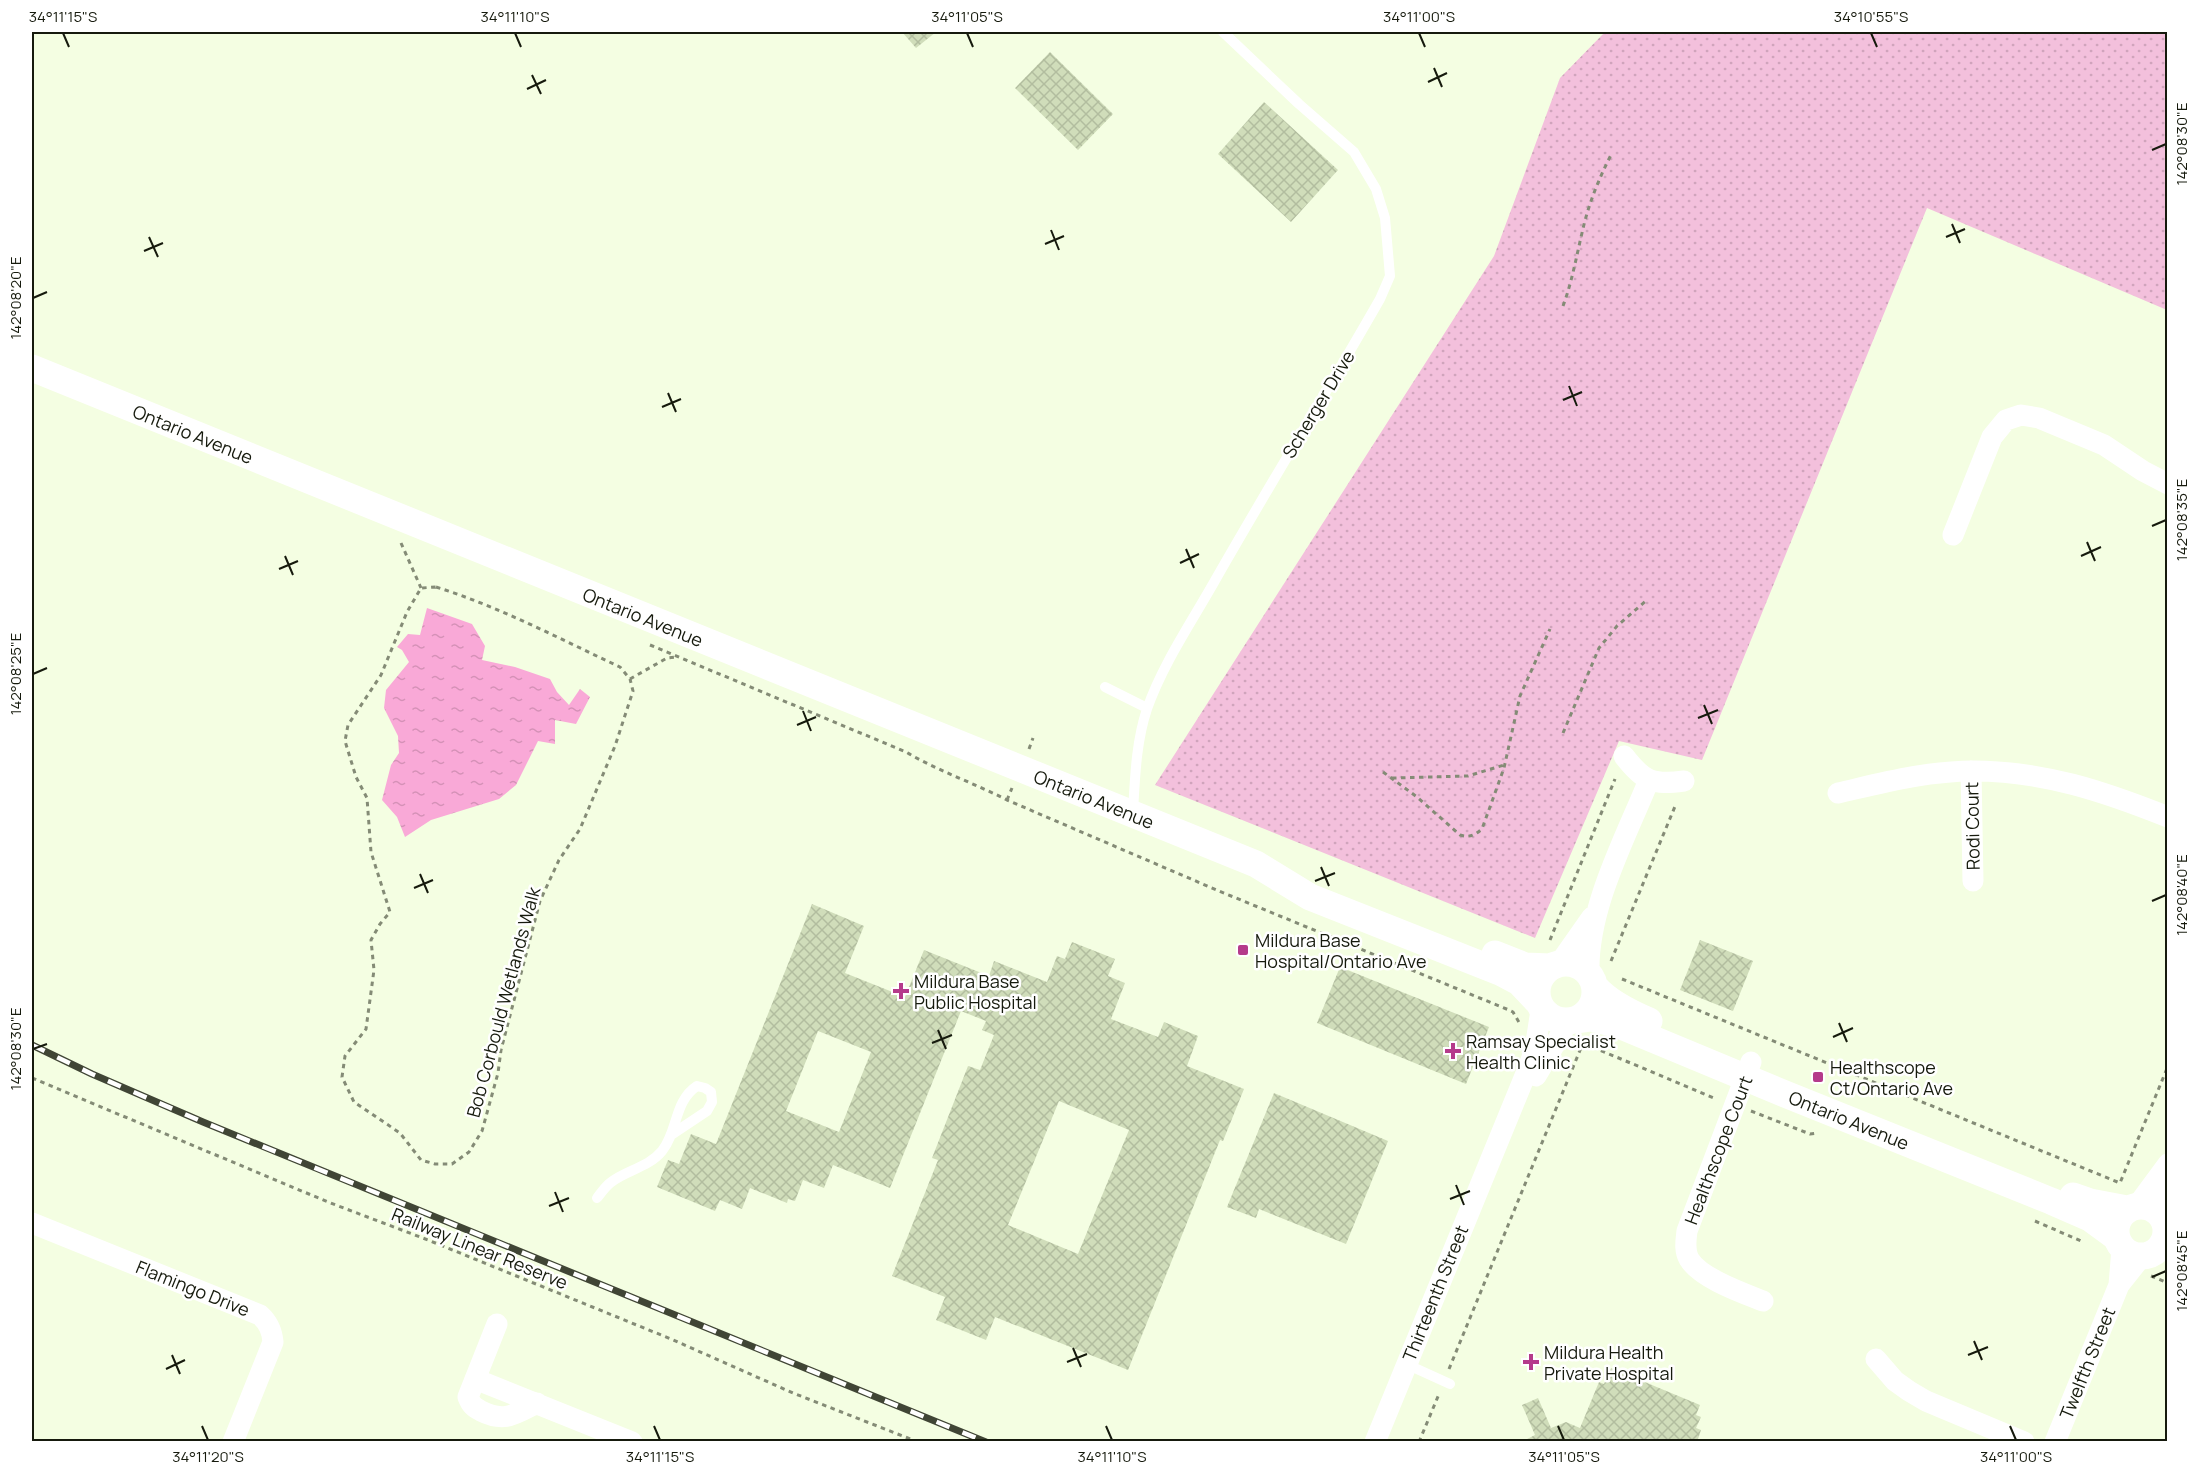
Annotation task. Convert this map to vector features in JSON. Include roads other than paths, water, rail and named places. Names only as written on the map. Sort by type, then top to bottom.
[{"type":"street","name":"Ontario Avenue","points":[[32,369],[1132,816],[1256,864],[1291,872],[1525,966],[1553,958],[1575,965],[1576,1009]]},
{"type":"street","points":[[1953,535],[1992,437],[2006,420],[2021,415],[2039,418],[2104,445],[2143,471],[2168,484]]},
{"type":"street","points":[[1624,756],[1638,773],[1649,780],[1663,783],[1684,780]]},
{"type":"street","points":[[1838,793],[1898,779],[1971,771],[2047,777],[2087,786],[2168,817]]},
{"type":"street","name":"Rodi Court","points":[[1971,771],[1973,881]]},
{"type":"street","points":[[1576,1009],[1536,992],[1538,982],[1553,958],[1596,912],[1649,780]]},
{"type":"street","name":"Ontario Avenue","points":[[1256,864],[1310,897],[1502,973],[1576,1009],[1638,1016],[1749,1070],[2090,1218],[2140,1249]]},
{"type":"street","name":"Thirteenth Street","points":[[1386,1442],[1411,1366],[1528,1066],[1576,1009],[1596,912]]},
{"type":"street","name":"Ontario Avenue","points":[[1749,1070],[1818,1094],[2090,1202],[2151,1215]]},
{"type":"street","name":"Healthscope Court","points":[[1749,1070],[1687,1231],[1687,1253],[1690,1261],[1702,1272],[1729,1287],[1764,1301]]},
{"type":"street","points":[[2151,1215],[2117,1221],[2140,1249],[2165,1239],[2151,1215],[2168,1165]]},
{"type":"street","name":"Flamingo Drive","points":[[32,1223],[266,1320],[273,1342],[233,1442]]},
{"type":"street","name":"Twelfth Street","points":[[2055,1442],[2119,1286],[2140,1249]]},
{"type":"street","points":[[496,1324],[475,1379],[632,1442]]},
{"type":"street","points":[[1876,1359],[1895,1381],[1908,1391],[1926,1401],[2024,1442]]},
{"type":"street","name":"Thirteenth Street","points":[[1375,1442],[1411,1366]]},
{"type":"lane","name":"Scherger Drive","points":[[1132,816],[1135,766],[1147,708],[1171,658],[1370,317],[1390,276],[1385,218],[1377,189],[1354,153],[1223,32]]},
{"type":"lane","points":[[1105,687],[1147,708]]},
{"type":"lane","points":[[597,1198],[610,1183],[651,1161],[662,1151],[688,1092],[697,1086],[711,1092],[712,1102],[706,1111],[671,1135]]},
{"type":"lane","points":[[1411,1366],[1447,1383]]},
{"type":"water","points":[[427,608],[472,624],[485,646],[482,660],[515,667],[550,679],[557,692],[569,705],[580,689],[590,697],[576,724],[555,720],[555,744],[538,741],[516,785],[499,799],[431,820],[405,837],[397,817],[382,800],[391,765],[399,753],[398,736],[384,708],[386,690],[409,662],[402,650],[397,647],[408,634],[420,635]]},
{"type":"railway","points":[[32,1045],[92,1074],[203,1122],[986,1442]]},
{"type":"place","name":"Mildura Base Hospital/Ontario Ave","points":[[1243,950]]},
{"type":"place","name":"Mildura Base Public Hospital","points":[[901,991]]},
{"type":"place","name":"Ramsay Specialist Health Clinic","points":[[1453,1051]]},
{"type":"place","name":"Healthscope Ct/Ontario Ave","points":[[1818,1077]]},
{"type":"place","name":"Mildura Health Private Hospital","points":[[1531,1362]]}]
